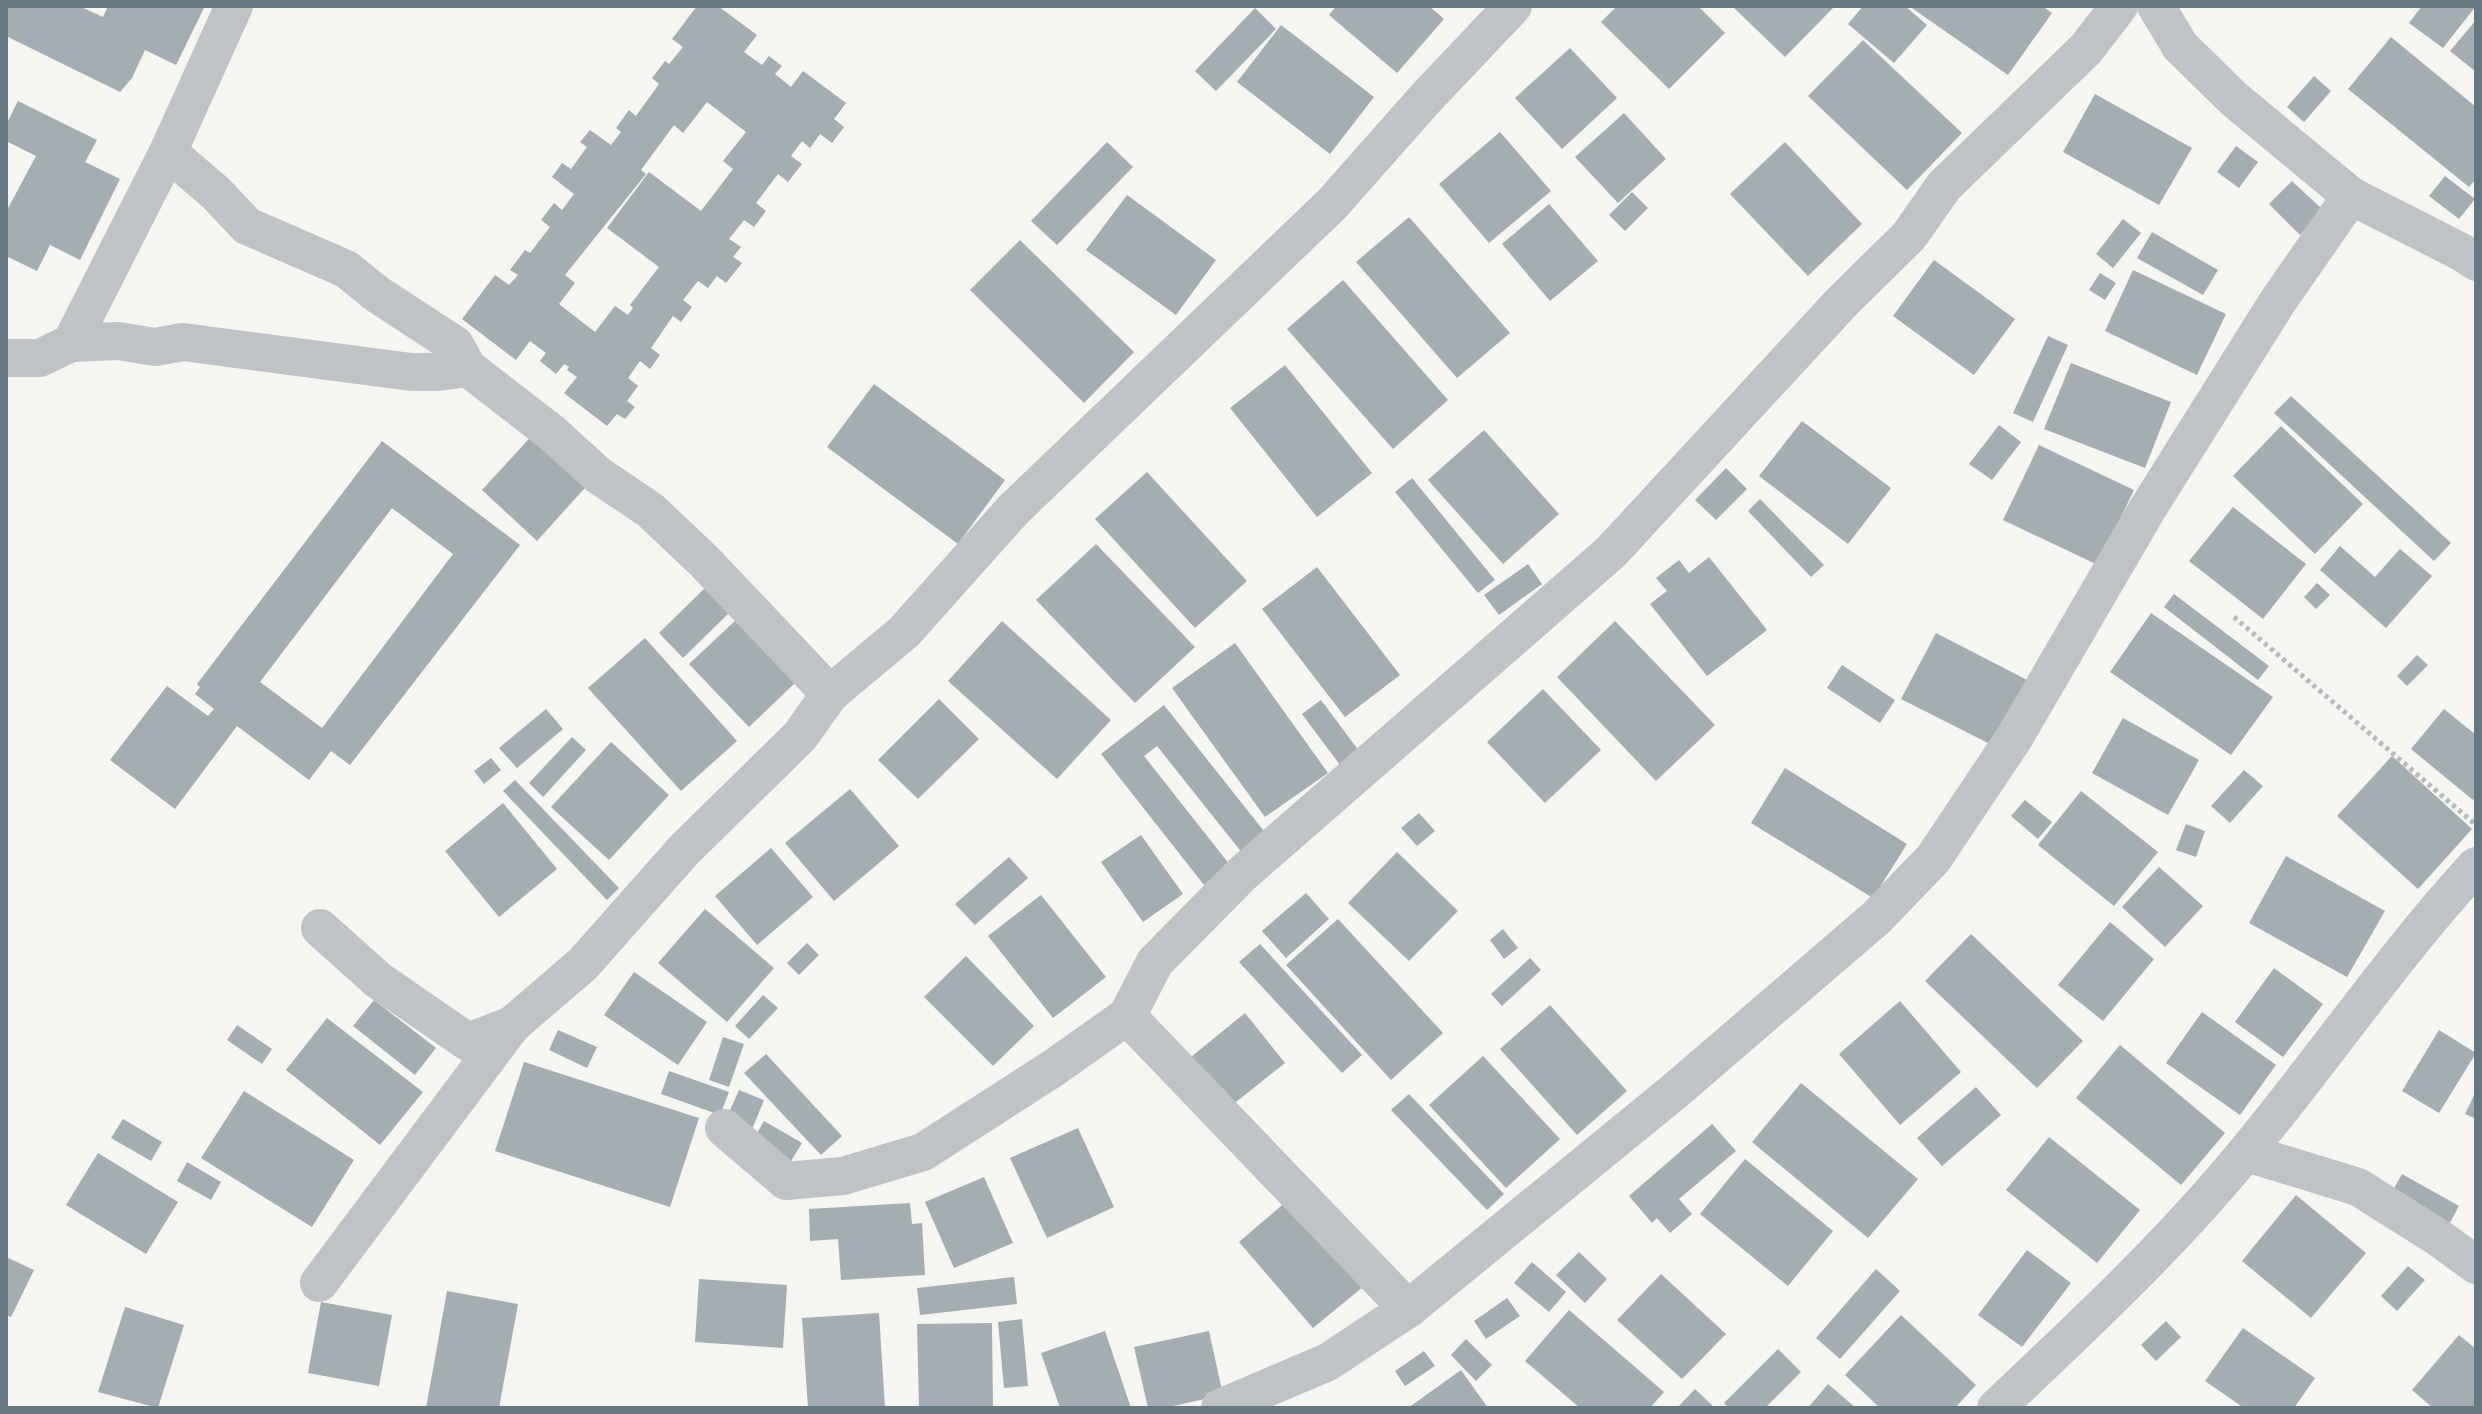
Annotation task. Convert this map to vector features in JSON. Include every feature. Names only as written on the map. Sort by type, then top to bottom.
[{"type":"street","points":[[71,343],[168,152],[234,6]]},
{"type":"street","points":[[319,1283],[512,1025],[583,964],[684,850],[800,736],[830,694],[904,632],[1013,510],[1332,204],[1513,6]]},
{"type":"street","points":[[724,1128],[786,1181],[843,1176],[923,1152],[1052,1069],[1127,1016],[1155,962],[1242,874],[1611,552],[1841,303],[1909,236],[1944,186],[2086,49],[2119,6]]},
{"type":"street","points":[[2156,6],[2180,46],[2234,99],[2351,196],[2472,250]]},
{"type":"street","points":[[168,152],[216,193],[247,226],[346,269],[377,294],[455,345],[468,368],[552,433],[598,475],[650,510],[704,561],[830,694]]},
{"type":"street","points":[[1220,1408],[1328,1362],[1408,1309],[1688,1080],[1876,918],[1933,859],[2014,738],[2148,508],[2278,301],[2351,196]]},
{"type":"street","points":[[6,358],[40,358],[71,343],[118,341],[155,347],[183,342],[411,372],[468,368]]},
{"type":"street","points":[[1996,1408],[2137,1275],[2247,1153],[2429,917],[2476,866]]},
{"type":"street","points":[[320,928],[378,980],[468,1042],[512,1025]]},
{"type":"street","points":[[1127,1016],[1408,1309]]},
{"type":"street","points":[[2247,1153],[2358,1187],[2476,1265]]},
{"type":"path","points":[[2234,617],[2476,825]]},
{"type":"building","points":[[6,6],[79,6],[103,17],[108,6],[205,6],[176,65],[145,50],[132,78],[120,92],[6,36]]},
{"type":"building","points":[[697,6],[718,6],[757,35],[744,52],[762,65],[769,56],[782,66],[775,74],[791,87],[803,71],[846,103],[834,119],[844,127],[832,143],[820,134],[810,148],[802,141],[791,156],[802,164],[788,182],[778,174],[756,203],[766,211],[754,227],[744,220],[729,239],[741,247],[733,257],[742,263],[726,283],[717,276],[708,288],[698,281],[683,300],[692,307],[681,322],[673,316],[651,348],[660,355],[650,369],[640,361],[628,378],[638,386],[627,401],[635,407],[625,419],[617,414],[607,426],[564,393],[577,377],[567,370],[569,367],[564,364],[556,374],[540,361],[546,353],[530,341],[516,360],[462,319],[495,275],[509,285],[518,275],[510,270],[525,250],[530,253],[550,227],[541,220],[554,203],[562,210],[574,194],[552,177],[562,163],[571,169],[587,147],[580,142],[590,130],[611,145],[621,132],[616,128],[629,110],[636,116],[659,84],[652,78],[665,61],[669,64],[683,47],[672,39]],"holes":[[[707,102],[746,132],[723,161],[733,169],[701,211],[649,172],[607,228],[659,267],[630,305],[633,308],[628,315],[615,306],[595,332],[559,304],[575,283],[565,275],[646,174],[641,170],[674,125],[683,133]]]},
{"type":"building","points":[[1336,6],[1429,6],[1444,19],[1397,73],[1329,15]]},
{"type":"building","points":[[1617,6],[1698,6],[1725,33],[1669,89],[1601,22]]},
{"type":"building","points":[[1732,6],[1835,6],[1785,57]]},
{"type":"building","points":[[1863,6],[1905,6],[1927,25],[1894,63],[1848,24]]},
{"type":"building","points":[[1909,6],[2042,6],[2052,13],[2008,75]]},
{"type":"building","points":[[2422,6],[2476,6],[2443,48],[2409,23]]},
{"type":"building","points":[[1255,8],[1276,29],[1216,91],[1195,71]]},
{"type":"building","points":[[2476,20],[2476,72],[2450,51]]},
{"type":"building","points":[[1281,25],[1374,97],[1330,154],[1237,82]]},
{"type":"building","points":[[2391,37],[2476,107],[2476,179],[2469,187],[2348,89]]},
{"type":"building","points":[[1863,40],[1962,133],[1907,190],[1808,96]]},
{"type":"building","points":[[1570,48],[1617,98],[1562,149],[1515,98]]},
{"type":"building","points":[[2314,76],[2331,91],[2304,122],[2287,107]]},
{"type":"building","points":[[2095,94],[2192,148],[2159,205],[2063,152]]},
{"type":"building","points":[[18,101],[97,140],[85,162],[120,179],[80,260],[50,245],[37,271],[6,256],[6,212],[36,156],[6,141],[6,125]]},
{"type":"building","points":[[1624,113],[1666,159],[1618,203],[1575,157]]},
{"type":"building","points":[[1500,132],[1551,191],[1489,243],[1439,184]]},
{"type":"building","points":[[1107,142],[1133,167],[1057,245],[1031,221]]},
{"type":"building","points":[[1785,142],[1862,224],[1808,276],[1730,194]]},
{"type":"building","points":[[2236,146],[2258,162],[2239,188],[2217,172]]},
{"type":"building","points":[[2445,176],[2475,199],[2459,219],[2429,196]]},
{"type":"building","points":[[2292,181],[2323,210],[2300,235],[2269,204]]},
{"type":"building","points":[[1632,192],[1648,208],[1625,231],[1609,215]]},
{"type":"building","points":[[1127,195],[1216,260],[1176,315],[1086,250]]},
{"type":"building","points":[[1549,204],[1598,261],[1550,301],[1502,244]]},
{"type":"building","points":[[1409,217],[1510,333],[1457,378],[1356,262]]},
{"type":"building","points":[[2123,219],[2141,233],[2113,268],[2096,254]]},
{"type":"building","points":[[2152,232],[2218,270],[2203,295],[2137,258]]},
{"type":"building","points":[[1020,240],[1134,352],[1084,403],[970,290]]},
{"type":"building","points":[[1934,260],[2015,319],[1974,375],[1893,316]]},
{"type":"building","points":[[2133,270],[2226,314],[2197,375],[2105,331]]},
{"type":"building","points":[[2100,273],[2116,283],[2105,300],[2089,290]]},
{"type":"building","points":[[1343,280],[1448,400],[1393,449],[1287,329]]},
{"type":"building","points":[[2048,336],[2068,345],[2033,422],[2013,413]]},
{"type":"building","points":[[2071,363],[2171,402],[2145,468],[2044,429]]},
{"type":"building","points":[[1285,365],[1372,473],[1317,517],[1230,408]]},
{"type":"building","points":[[874,384],[1005,480],[958,544],[827,447]]},
{"type":"building","points":[[2291,396],[2451,543],[2434,561],[2274,413]]},
{"type":"building","points":[[1802,421],[1891,488],[1848,544],[1759,476]]},
{"type":"building","points":[[1999,425],[2021,442],[1992,480],[1969,464]]},
{"type":"building","points":[[2281,426],[2363,504],[2315,554],[2233,476]]},
{"type":"building","points":[[537,430],[592,480],[537,541],[482,490]]},
{"type":"building","points":[[1484,430],[1559,514],[1503,564],[1428,480]]},
{"type":"building","points":[[382,441],[520,545],[350,765],[331,751],[309,780],[237,726],[175,809],[110,760],[167,686],[208,716],[214,709],[195,694],[200,687],[197,684]],"holes":[[[392,508],[453,554],[322,728],[260,682]]]},
{"type":"building","points":[[2039,445],[2134,490],[2098,565],[2003,520]]},
{"type":"building","points":[[1726,468],[1747,489],[1716,520],[1695,500]]},
{"type":"building","points":[[1147,472],[1247,581],[1195,628],[1095,519]]},
{"type":"building","points":[[1412,478],[1495,580],[1478,593],[1395,492]]},
{"type":"building","points":[[1760,499],[1824,565],[1811,577],[1748,511]]},
{"type":"building","points":[[2233,507],[2306,564],[2263,619],[2189,561]]},
{"type":"building","points":[[1096,544],[1195,647],[1135,703],[1036,600]]},
{"type":"building","points":[[2340,546],[2375,577],[2400,549],[2432,576],[2386,628],[2320,570]]},
{"type":"building","points":[[1709,557],[1767,630],[1707,676],[1650,604],[1667,591],[1656,578],[1679,560],[1689,573]]},
{"type":"building","points":[[1528,564],[1542,584],[1499,615],[1484,595]]},
{"type":"building","points":[[1317,567],[1400,675],[1345,717],[1262,609]]},
{"type":"building","points":[[2317,583],[2330,595],[2316,609],[2304,597]]},
{"type":"building","points":[[705,588],[729,613],[683,658],[659,633]]},
{"type":"building","points":[[2174,594],[2269,666],[2258,680],[2164,607]]},
{"type":"building","points":[[2151,613],[2273,697],[2231,755],[2110,672]]},
{"type":"building","points":[[736,620],[796,682],[749,727],[689,664]]},
{"type":"building","points":[[1002,621],[1111,720],[1057,779],[948,681]]},
{"type":"building","points":[[1615,621],[1715,725],[1656,781],[1557,677]]},
{"type":"building","points":[[1936,633],[2027,680],[1992,745],[1901,699]]},
{"type":"building","points":[[645,638],[737,741],[681,791],[588,688]]},
{"type":"building","points":[[1235,643],[1328,773],[1265,817],[1172,688]]},
{"type":"building","points":[[2417,655],[2428,665],[2407,686],[2397,676]]},
{"type":"building","points":[[1842,665],[1895,700],[1880,723],[1827,688]]},
{"type":"building","points":[[1543,689],[1601,750],[1545,803],[1487,742]]},
{"type":"building","points":[[939,699],[979,739],[918,799],[878,760]]},
{"type":"building","points":[[1321,700],[1362,755],[1343,769],[1302,714]]},
{"type":"building","points":[[1164,705],[1267,835],[1243,854],[1157,746],[1144,756],[1230,865],[1204,885],[1101,754]]},
{"type":"building","points":[[546,709],[563,729],[517,768],[499,748]]},
{"type":"building","points":[[2444,709],[2476,735],[2476,796],[2473,800],[2411,749]]},
{"type":"building","points":[[2123,718],[2199,760],[2168,815],[2092,773]]},
{"type":"building","points":[[572,737],[586,750],[543,797],[529,783]]},
{"type":"building","points":[[611,742],[669,795],[609,860],[551,807]]},
{"type":"building","points":[[2392,756],[2472,829],[2418,889],[2337,816]]},
{"type":"building","points":[[491,758],[501,770],[484,784],[474,771]]},
{"type":"building","points":[[1785,768],[1907,844],[1873,898],[1751,823]]},
{"type":"building","points":[[2244,770],[2263,786],[2230,823],[2211,806]]},
{"type":"building","points":[[515,780],[619,888],[607,900],[503,791]]},
{"type":"building","points":[[850,789],[899,846],[834,901],[785,843]]},
{"type":"building","points":[[2081,791],[2158,852],[2114,906],[2038,845]]},
{"type":"building","points":[[2025,800],[2052,822],[2038,839],[2011,816]]},
{"type":"building","points":[[503,803],[557,869],[499,917],[445,851]]},
{"type":"building","points":[[1419,813],[1435,831],[1417,846],[1401,828]]},
{"type":"building","points":[[2186,824],[2205,831],[2196,857],[2176,850]]},
{"type":"building","points":[[1141,835],[1183,894],[1143,922],[1101,862]]},
{"type":"building","points":[[771,848],[813,897],[757,945],[715,896]]},
{"type":"building","points":[[1397,852],[1458,911],[1409,961],[1348,903]]},
{"type":"building","points":[[2286,856],[2385,911],[2347,977],[2249,923]]},
{"type":"building","points":[[1009,857],[1028,878],[975,925],[955,904]]},
{"type":"building","points":[[2159,867],[2203,906],[2165,947],[2122,907]]},
{"type":"building","points":[[1306,893],[1329,919],[1286,958],[1262,931]]},
{"type":"building","points":[[1041,895],[1106,977],[1053,1018],[988,936]]},
{"type":"building","points":[[705,909],[774,968],[727,1022],[658,963]]},
{"type":"building","points":[[1338,919],[1443,1033],[1391,1080],[1286,965]]},
{"type":"building","points":[[2110,922],[2154,959],[2103,1021],[2058,985]]},
{"type":"building","points":[[1503,929],[1518,948],[1504,959],[1490,940]]},
{"type":"building","points":[[1971,934],[2083,1041],[2037,1088],[1925,981]]},
{"type":"building","points":[[807,943],[819,955],[799,975],[787,963]]},
{"type":"building","points":[[1260,944],[1362,1055],[1342,1073],[1239,962]]},
{"type":"building","points":[[966,956],[1034,1026],[993,1066],[924,997]]},
{"type":"building","points":[[1530,958],[1541,970],[1502,1006],[1491,994]]},
{"type":"building","points":[[2274,968],[2323,1004],[2283,1057],[2235,1022]]},
{"type":"building","points":[[634,972],[707,1022],[678,1065],[604,1015]]},
{"type":"building","points":[[763,995],[778,1008],[749,1039],[735,1026]]},
{"type":"building","points":[[374,1000],[436,1048],[415,1075],[353,1026]]},
{"type":"building","points":[[1900,1001],[1961,1072],[1900,1125],[1839,1054]]},
{"type":"building","points":[[1550,1005],[1627,1091],[1577,1135],[1500,1049]]},
{"type":"building","points":[[2202,1012],[2276,1065],[2240,1115],[2166,1063]]},
{"type":"building","points":[[1245,1013],[1285,1063],[1231,1106],[1191,1057]]},
{"type":"building","points":[[327,1018],[423,1092],[380,1145],[286,1070]]},
{"type":"building","points":[[237,1025],[272,1049],[262,1064],[227,1040]]},
{"type":"building","points":[[558,1030],[597,1047],[587,1068],[549,1050]]},
{"type":"building","points":[[2439,1030],[2476,1053],[2439,1113],[2402,1091]]},
{"type":"building","points":[[723,1037],[744,1044],[729,1087],[709,1080]]},
{"type":"building","points":[[2120,1045],[2225,1133],[2181,1185],[2076,1098]]},
{"type":"building","points":[[766,1054],[842,1136],[821,1155],[744,1073]]},
{"type":"building","points":[[1483,1056],[1560,1139],[1506,1188],[1429,1105]]},
{"type":"building","points":[[524,1062],[699,1118],[670,1207],[495,1151]]},
{"type":"building","points":[[669,1071],[729,1092],[720,1115],[661,1094]]},
{"type":"building","points":[[1801,1083],[1918,1179],[1868,1238],[1752,1142]]},
{"type":"building","points":[[1976,1087],[2001,1115],[1942,1166],[1917,1138]]},
{"type":"building","points":[[739,1090],[764,1100],[749,1137],[723,1126]]},
{"type":"building","points":[[244,1091],[354,1160],[312,1227],[201,1158]]},
{"type":"building","points":[[2476,1091],[2476,1119],[2465,1114]]},
{"type":"building","points":[[1409,1094],[1504,1194],[1487,1210],[1391,1110]]},
{"type":"building","points":[[123,1119],[162,1142],[151,1161],[111,1138]]},
{"type":"building","points":[[764,1121],[802,1143],[791,1161],[753,1140]]},
{"type":"building","points":[[1712,1124],[1736,1151],[1679,1199],[1692,1214],[1670,1233],[1657,1218],[1652,1223],[1629,1196]]},
{"type":"building","points":[[1078,1128],[1114,1207],[1047,1238],[1010,1158]]},
{"type":"building","points":[[2049,1137],[2140,1210],[2097,1263],[2006,1190]]},
{"type":"building","points":[[98,1153],[178,1202],[146,1254],[66,1205]]},
{"type":"building","points":[[1745,1159],[1833,1231],[1788,1286],[1700,1214]]},
{"type":"building","points":[[187,1162],[221,1182],[211,1200],[177,1181]]},
{"type":"building","points":[[2402,1174],[2459,1206],[2446,1230],[2388,1199]]},
{"type":"building","points":[[984,1177],[1013,1243],[954,1268],[925,1202]]},
{"type":"building","points":[[1295,1194],[1369,1282],[1313,1328],[1239,1242]]},
{"type":"building","points":[[2296,1195],[2366,1253],[2311,1318],[2242,1261]]},
{"type":"building","points":[[910,1203],[912,1224],[922,1223],[925,1275],[841,1280],[838,1239],[810,1241],[809,1209]]},
{"type":"building","points":[[2027,1250],[2071,1283],[2022,1347],[1978,1315]]},
{"type":"building","points":[[1579,1252],[1607,1279],[1585,1303],[1556,1275]]},
{"type":"building","points":[[6,1257],[34,1270],[11,1317],[6,1315]]},
{"type":"building","points":[[1532,1262],[1566,1292],[1549,1312],[1514,1283]]},
{"type":"building","points":[[2408,1266],[2425,1280],[2397,1311],[2381,1296]]},
{"type":"building","points":[[1876,1269],[1900,1291],[1840,1359],[1816,1338]]},
{"type":"building","points":[[1661,1274],[1726,1334],[1682,1379],[1617,1320]]},
{"type":"building","points":[[1014,1277],[1017,1304],[920,1315],[917,1288]]},
{"type":"building","points":[[699,1279],[787,1285],[783,1348],[695,1342]]},
{"type":"building","points":[[447,1291],[518,1304],[499,1408],[426,1408]]},
{"type":"building","points":[[1507,1298],[1520,1316],[1486,1339],[1474,1321]]},
{"type":"building","points":[[321,1302],[392,1315],[379,1386],[308,1373]]},
{"type":"building","points":[[125,1307],[184,1325],[158,1408],[98,1392]]},
{"type":"building","points":[[1569,1310],[1664,1392],[1650,1408],[1580,1408],[1525,1361]]},
{"type":"building","points":[[879,1313],[885,1408],[808,1408],[802,1318]]},
{"type":"building","points":[[1901,1315],[1976,1385],[1955,1408],[1880,1408],[1845,1375]]},
{"type":"building","points":[[1022,1319],[1028,1386],[1004,1388],[998,1322]]},
{"type":"building","points":[[2166,1321],[2181,1337],[2156,1361],[2141,1345]]},
{"type":"building","points":[[992,1323],[993,1408],[919,1408],[917,1324]]},
{"type":"building","points":[[2243,1328],[2315,1378],[2294,1408],[2244,1408],[2205,1381]]},
{"type":"building","points":[[1105,1331],[1131,1408],[1060,1408],[1041,1353]]},
{"type":"building","points":[[1209,1331],[1223,1395],[1164,1408],[1148,1408],[1134,1347]]},
{"type":"building","points":[[2459,1335],[2476,1349],[2476,1408],[2433,1408],[2412,1390]]},
{"type":"building","points":[[1466,1339],[1492,1365],[1476,1381],[1451,1355]]},
{"type":"building","points":[[1778,1349],[1801,1372],[1765,1408],[1729,1408],[1724,1403]]},
{"type":"building","points":[[1424,1351],[1435,1366],[1405,1386],[1395,1371]]},
{"type":"building","points":[[1461,1370],[1488,1408],[1408,1408]]},
{"type":"building","points":[[1828,1384],[1856,1408],[1808,1408]]},
{"type":"building","points":[[1695,1389],[1715,1408],[1677,1408]]}]
